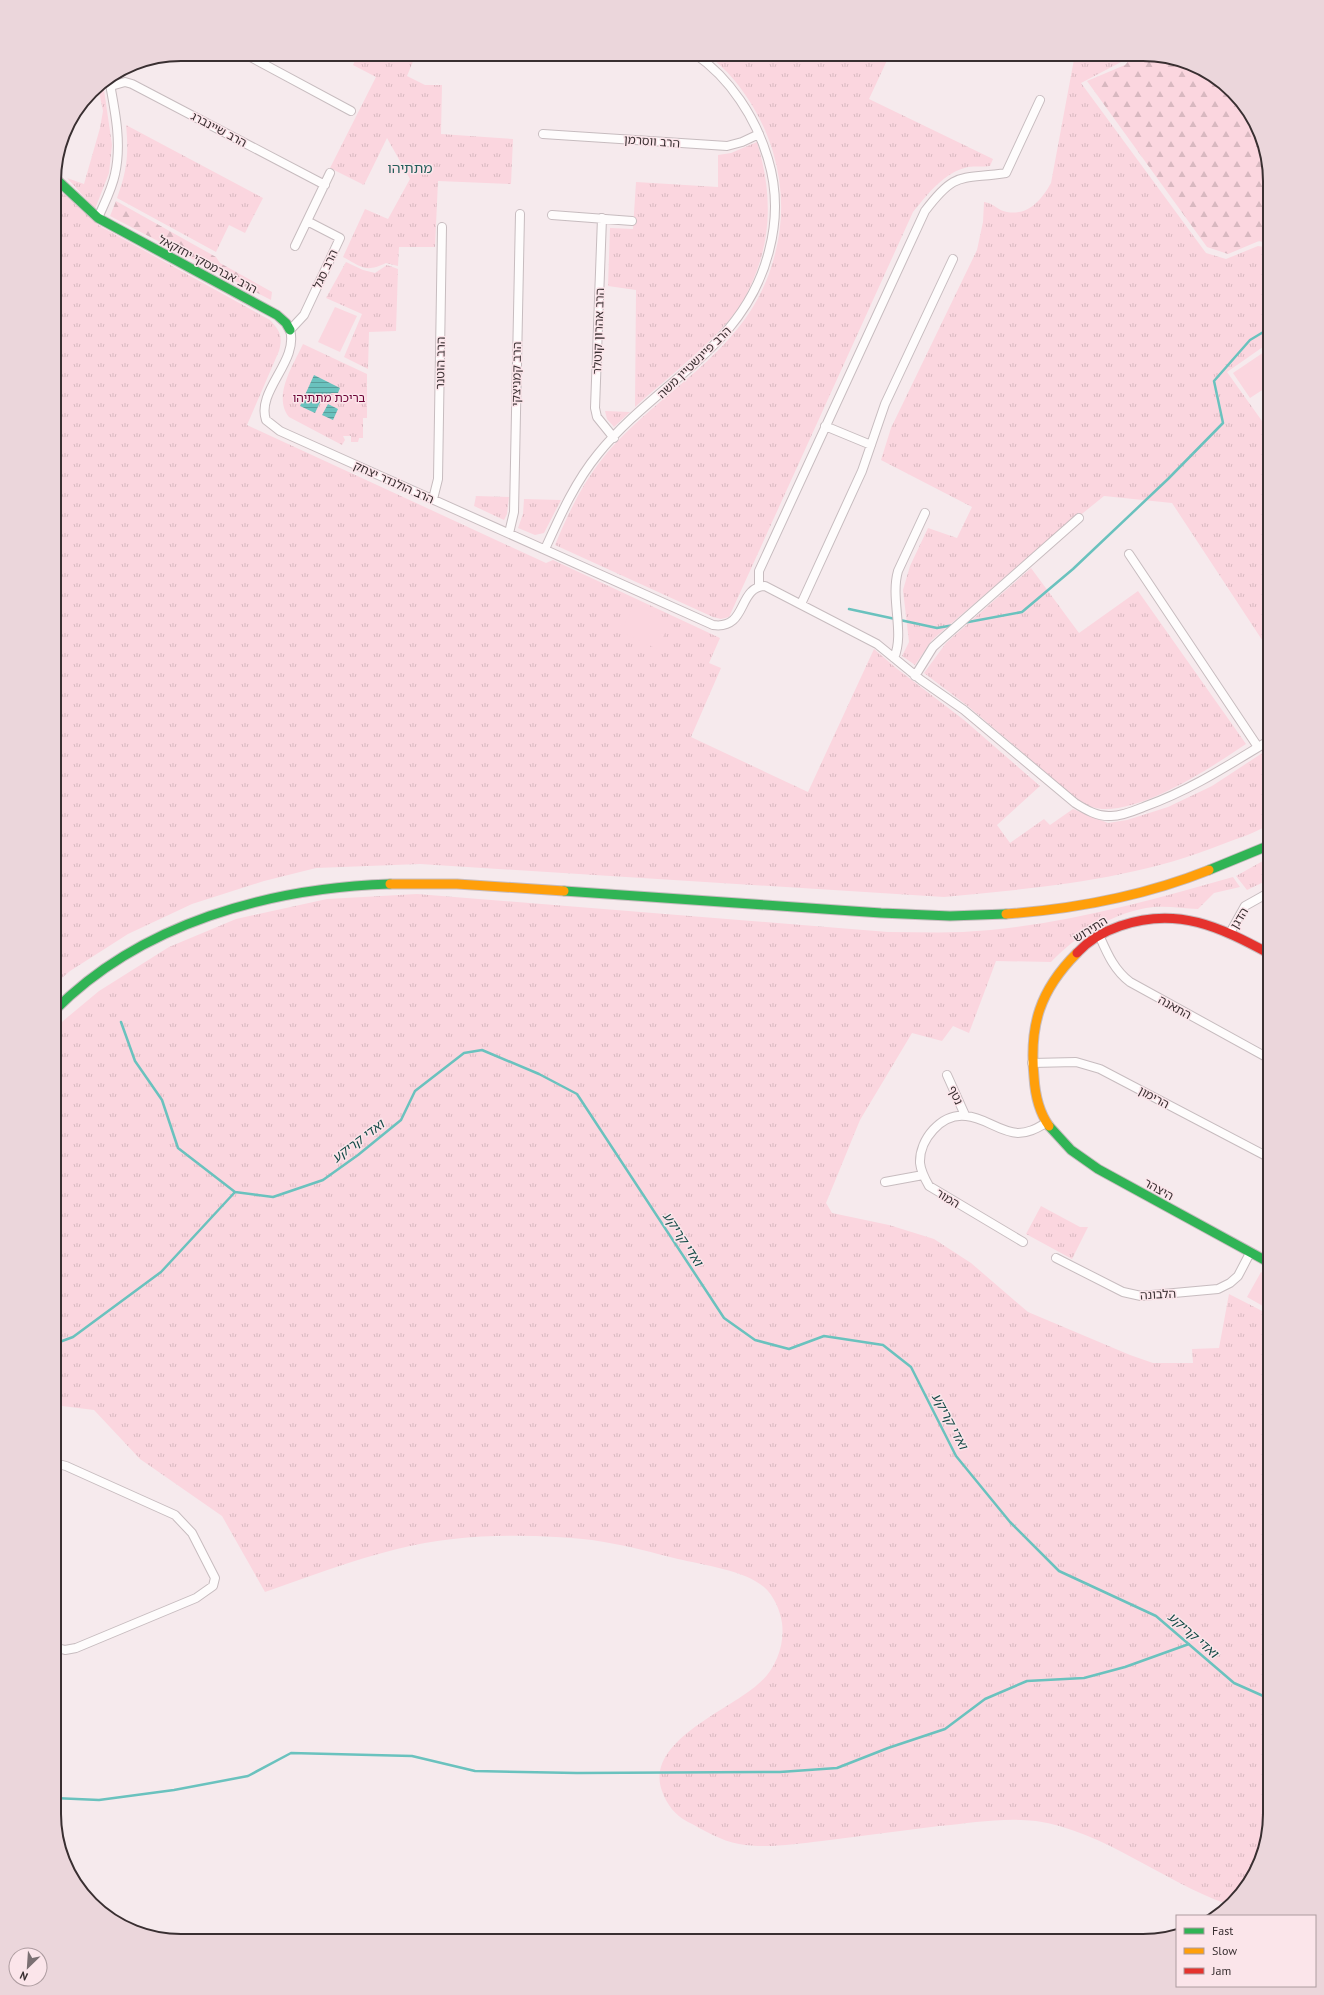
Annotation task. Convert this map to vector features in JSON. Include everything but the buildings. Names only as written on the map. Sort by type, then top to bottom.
[{"type":"main road","name":"הרב אברמסקי יחזקאל","points":[[61,184],[98,218],[277,315],[286,323],[290,330]]},
{"type":"main road","points":[[283,887],[377,875],[465,876],[873,905],[995,906],[1066,899],[1141,885],[1205,864],[1263,839]]},
{"type":"main road","points":[[61,1005],[105,969],[137,947],[156,938],[220,912],[278,896],[306,892],[377,884],[465,885],[873,913],[996,915],[1067,907],[1143,893],[1202,874],[1263,848]]},
{"type":"main road","points":[[61,993],[87,972],[133,940],[190,914],[269,890]]},
{"type":"main road","name":"התירוש","points":[[1046,1123],[1035,1089],[1032,1063],[1032,1034],[1034,1023],[1048,986],[1058,971],[1079,948],[1114,927],[1132,922],[1168,917],[1204,922],[1230,933],[1263,950]]},
{"type":"main road","name":"היצהר","points":[[1046,1123],[1070,1150],[1084,1161],[1263,1260]]},
{"type":"street","points":[[258,61],[351,111]]},
{"type":"street","name":"הרב פיינשטיין משה","points":[[545,549],[576,486],[598,454],[728,332],[741,315],[759,284],[770,247],[775,210],[770,167],[759,134],[746,111],[721,75],[703,61]]},
{"type":"street","name":"הרב שיינברג","points":[[113,82],[125,82],[132,84],[325,185]]},
{"type":"street","points":[[98,218],[111,188],[117,160],[118,128],[110,84]]},
{"type":"street","points":[[1040,100],[1006,173],[968,177],[953,181],[938,193],[924,211],[759,571],[759,586],[765,586],[863,635],[915,676],[964,710],[1075,803],[1098,815],[1111,816],[1127,813],[1167,799],[1198,783],[1263,744]]},
{"type":"street","name":"הרב ווסרמן","points":[[543,134],[727,146],[742,142],[759,134]]},
{"type":"street","points":[[295,246],[330,174]]},
{"type":"street","name":"הרב קמניצקי","points":[[508,533],[514,512],[520,214]]},
{"type":"street","points":[[552,215],[632,220]]},
{"type":"street","name":"הרב אהרון קוטלר","points":[[602,218],[595,408],[597,417],[614,438]]},
{"type":"street","name":"הרב סגל","points":[[290,330],[304,315],[340,238],[307,221]]},
{"type":"street","name":"הרב הוטנר","points":[[433,499],[438,479],[442,227]]},
{"type":"street","points":[[801,604],[862,471],[885,404],[953,259]]},
{"type":"street","name":"הרב הולנדר יצחק","points":[[290,330],[292,338],[289,352],[267,398],[264,409],[266,420],[280,431],[713,625],[720,626],[729,624],[736,618],[752,590],[759,586]]},
{"type":"street","points":[[825,426],[871,445]]},
{"type":"street","points":[[894,658],[898,646],[895,580],[925,512]]},
{"type":"street","points":[[915,676],[933,647],[1079,518]]},
{"type":"street","points":[[1129,554],[1258,747]]},
{"type":"street","name":"הדגן","points":[[1230,933],[1245,906],[1263,896]]},
{"type":"street","name":"התאנה","points":[[1099,935],[1120,975],[1130,982],[1263,1055]]},
{"type":"street","name":"הרימון","points":[[1032,1063],[1076,1062],[1100,1069],[1263,1154]]},
{"type":"street","name":"נטף","points":[[947,1075],[965,1115]]},
{"type":"street","points":[[885,1182],[923,1176],[920,1164],[922,1150],[926,1139],[944,1121],[965,1115],[1008,1131],[1018,1133],[1029,1132],[1046,1123]]},
{"type":"street","name":"המור","points":[[923,1176],[929,1186],[940,1194],[1023,1242]]},
{"type":"street","name":"הלבונה","points":[[1056,1258],[1123,1292],[1141,1296],[1218,1289],[1230,1283],[1238,1276],[1250,1253]]},
{"type":"street","points":[[61,1465],[175,1515],[182,1520],[192,1533],[215,1578],[213,1586],[196,1598],[76,1648],[65,1650],[61,1649]]},
{"type":"green space","points":[[355,61],[413,61],[407,76],[425,85],[442,85],[441,134],[513,139],[511,184],[438,181],[435,247],[399,247],[398,266],[386,263],[373,268],[364,268],[343,257],[365,209],[388,219],[410,179],[387,138],[364,185],[330,168],[376,77],[353,65]]},
{"type":"green space","points":[[715,61],[887,61],[869,99],[993,159],[990,166],[968,167],[951,174],[924,198],[913,212],[729,617],[721,619],[713,617],[555,545],[588,478],[603,458],[626,433],[726,343],[746,317],[763,288],[775,254],[780,228],[781,203],[779,178],[773,152],[769,139],[756,111],[738,85]]},
{"type":"green space","points":[[1074,61],[1123,61],[1081,83],[1206,253],[1226,259],[1258,246],[1263,247],[1263,347],[1227,372],[1263,423],[1263,641],[1172,503],[1104,496],[1025,560],[932,640],[915,665],[902,656],[909,642],[903,590],[910,566],[928,528],[957,538],[972,507],[881,460],[891,428],[977,250],[983,222],[984,202],[1004,211],[1015,213],[1028,209],[1034,205],[1051,183]]},
{"type":"green space","points":[[1129,61],[1151,61],[1181,67],[1196,73],[1210,81],[1222,91],[1243,114],[1254,135],[1262,166],[1263,242],[1259,241],[1228,254],[1207,247],[1087,81],[1125,65]]},
{"type":"green space","points":[[104,89],[112,145],[109,173],[95,209],[67,178],[84,184],[100,128],[103,111],[99,93]]},
{"type":"green space","points":[[126,125],[263,198],[245,233],[229,225],[216,252],[117,198],[125,171],[127,145]]},
{"type":"green space","points":[[757,142],[765,179],[768,215],[763,251],[758,269],[744,301],[728,322],[703,348],[635,407],[636,290],[608,286],[610,228],[633,229],[636,182],[718,187],[718,155],[731,153]]},
{"type":"green space","points":[[61,191],[98,225],[270,320],[280,334],[281,341],[279,351],[247,425],[546,563],[553,560],[720,638],[709,663],[721,668],[691,737],[808,792],[874,649],[896,668],[964,720],[1040,786],[997,825],[1010,843],[1044,819],[1050,825],[1073,809],[1108,823],[1127,820],[1168,807],[1212,786],[1263,753],[1263,828],[1189,856],[1155,866],[1085,881],[944,897],[420,864],[316,868],[264,881],[192,904],[128,934],[70,971],[61,979]]},
{"type":"green space","points":[[116,201],[216,257],[220,263],[272,292],[271,300],[110,216]]},
{"type":"green space","points":[[346,262],[363,270],[375,273],[387,265],[398,269],[396,331],[369,332],[368,369],[344,357],[362,314],[326,298]]},
{"type":"green space","points":[[335,307],[357,316],[340,352],[318,342]]},
{"type":"green space","name":"בריכת מתתיהו","points":[[303,344],[367,374],[367,418],[363,418],[363,438],[359,438],[358,442],[351,442],[351,436],[343,436],[345,440],[342,445],[289,417],[284,409],[283,400],[286,380]]},
{"type":"green space","points":[[1263,353],[1263,390],[1250,398],[1233,373]]},
{"type":"green space","points":[[605,411],[630,412],[614,427],[607,419]]},
{"type":"green space","points":[[476,496],[509,497],[507,514],[504,520],[474,506]]},
{"type":"green space","points":[[524,499],[561,500],[544,533],[535,535],[518,528],[523,514]]},
{"type":"green space","points":[[1031,568],[1079,633],[1138,591],[1246,744],[1196,776],[1157,796],[1119,808],[1096,808],[1079,801],[969,707],[924,673],[946,643]]},
{"type":"green space","points":[[634,605],[670,623],[657,649],[621,632]]},
{"type":"green space","points":[[1263,861],[1263,882],[1247,890],[1236,876]]},
{"type":"green space","points":[[1233,877],[1240,887],[1214,893],[1198,909],[1152,907],[1132,911],[1106,921],[1082,935],[1051,962],[996,961],[969,1033],[953,1026],[942,1041],[912,1033],[860,1120],[826,1203],[832,1213],[889,1225],[934,1239],[971,1263],[1028,1312],[1130,1355],[1153,1363],[1193,1363],[1192,1349],[1219,1348],[1229,1294],[1263,1311],[1263,1814],[1259,1845],[1254,1860],[1238,1887],[1224,1903],[1179,1883],[1133,1858],[1085,1835],[1061,1826],[1036,1821],[988,1821],[780,1846],[739,1844],[719,1838],[688,1822],[675,1813],[666,1801],[662,1791],[660,1773],[665,1757],[677,1743],[692,1729],[757,1685],[769,1673],[774,1665],[782,1640],[783,1632],[781,1618],[778,1608],[771,1595],[756,1581],[735,1572],[604,1542],[556,1537],[496,1536],[436,1541],[380,1553],[265,1592],[222,1516],[140,1459],[94,1410],[61,1406],[61,1023],[99,991],[169,947],[236,919],[327,899],[417,894],[888,932],[963,932],[1032,925],[1100,912]]},
{"type":"green space","points":[[1041,1206],[1080,1227],[1088,1227],[1072,1259],[1026,1234]]},
{"type":"green space","points":[[1261,1272],[1263,1273],[1263,1306],[1247,1297]]},
{"type":"water","points":[[314,375],[340,388],[338,393],[323,396],[315,413],[300,406]]},
{"type":"water","points":[[328,404],[338,409],[333,420],[322,415]]},
{"type":"waterway","points":[[963,623],[1022,612],[1073,569],[1168,479],[1223,423],[1214,381],[1250,340],[1263,332]]},
{"type":"waterway","points":[[849,609],[937,628],[954,625]]},
{"type":"waterway","name":"ואדי קריקע","points":[[121,1022],[135,1061],[162,1100],[178,1148],[235,1192],[273,1197],[323,1180],[358,1155],[401,1120],[415,1091],[464,1053],[482,1050],[539,1074],[577,1094],[724,1318],[755,1340],[789,1349],[824,1336],[883,1345],[911,1367],[956,1456],[1010,1522],[1059,1571],[1156,1616],[1234,1683],[1263,1696]]},
{"type":"waterway","points":[[61,1341],[73,1337],[161,1272],[235,1192]]},
{"type":"waterway","points":[[61,1798],[99,1800],[174,1790],[248,1776],[291,1753],[412,1756],[475,1771],[577,1773],[780,1772],[837,1768],[888,1748],[945,1729],[985,1699],[1027,1681],[1084,1678],[1125,1667],[1189,1644]]},
{"type":"traffic: fast","points":[[61,184],[98,218],[277,315],[286,323],[290,330]]},
{"type":"traffic: fast","points":[[1209,870],[1263,848]]},
{"type":"traffic: fast","points":[[61,1005],[88,980],[126,955],[167,933],[209,916],[253,903],[299,893],[344,887],[390,884]]},
{"type":"traffic: fast","points":[[564,891],[881,913],[950,916],[1006,914]]},
{"type":"traffic: fast","points":[[1049,1126],[1071,1150],[1098,1169],[1263,1259]]},
{"type":"traffic: slow","points":[[1006,914],[1058,909],[1109,900],[1160,887],[1209,870]]},
{"type":"traffic: slow","points":[[390,884],[457,884],[564,891]]},
{"type":"traffic: slow","points":[[1049,1126],[1040,1109],[1035,1090],[1033,1041],[1040,1009],[1046,995],[1064,967],[1077,953]]},
{"type":"traffic: jam","points":[[1077,953],[1092,940],[1114,928],[1141,920],[1160,918],[1198,922],[1233,935],[1263,950]]},
{"type":"district","name":"מתתיהו","points":[[410,168]]}]
